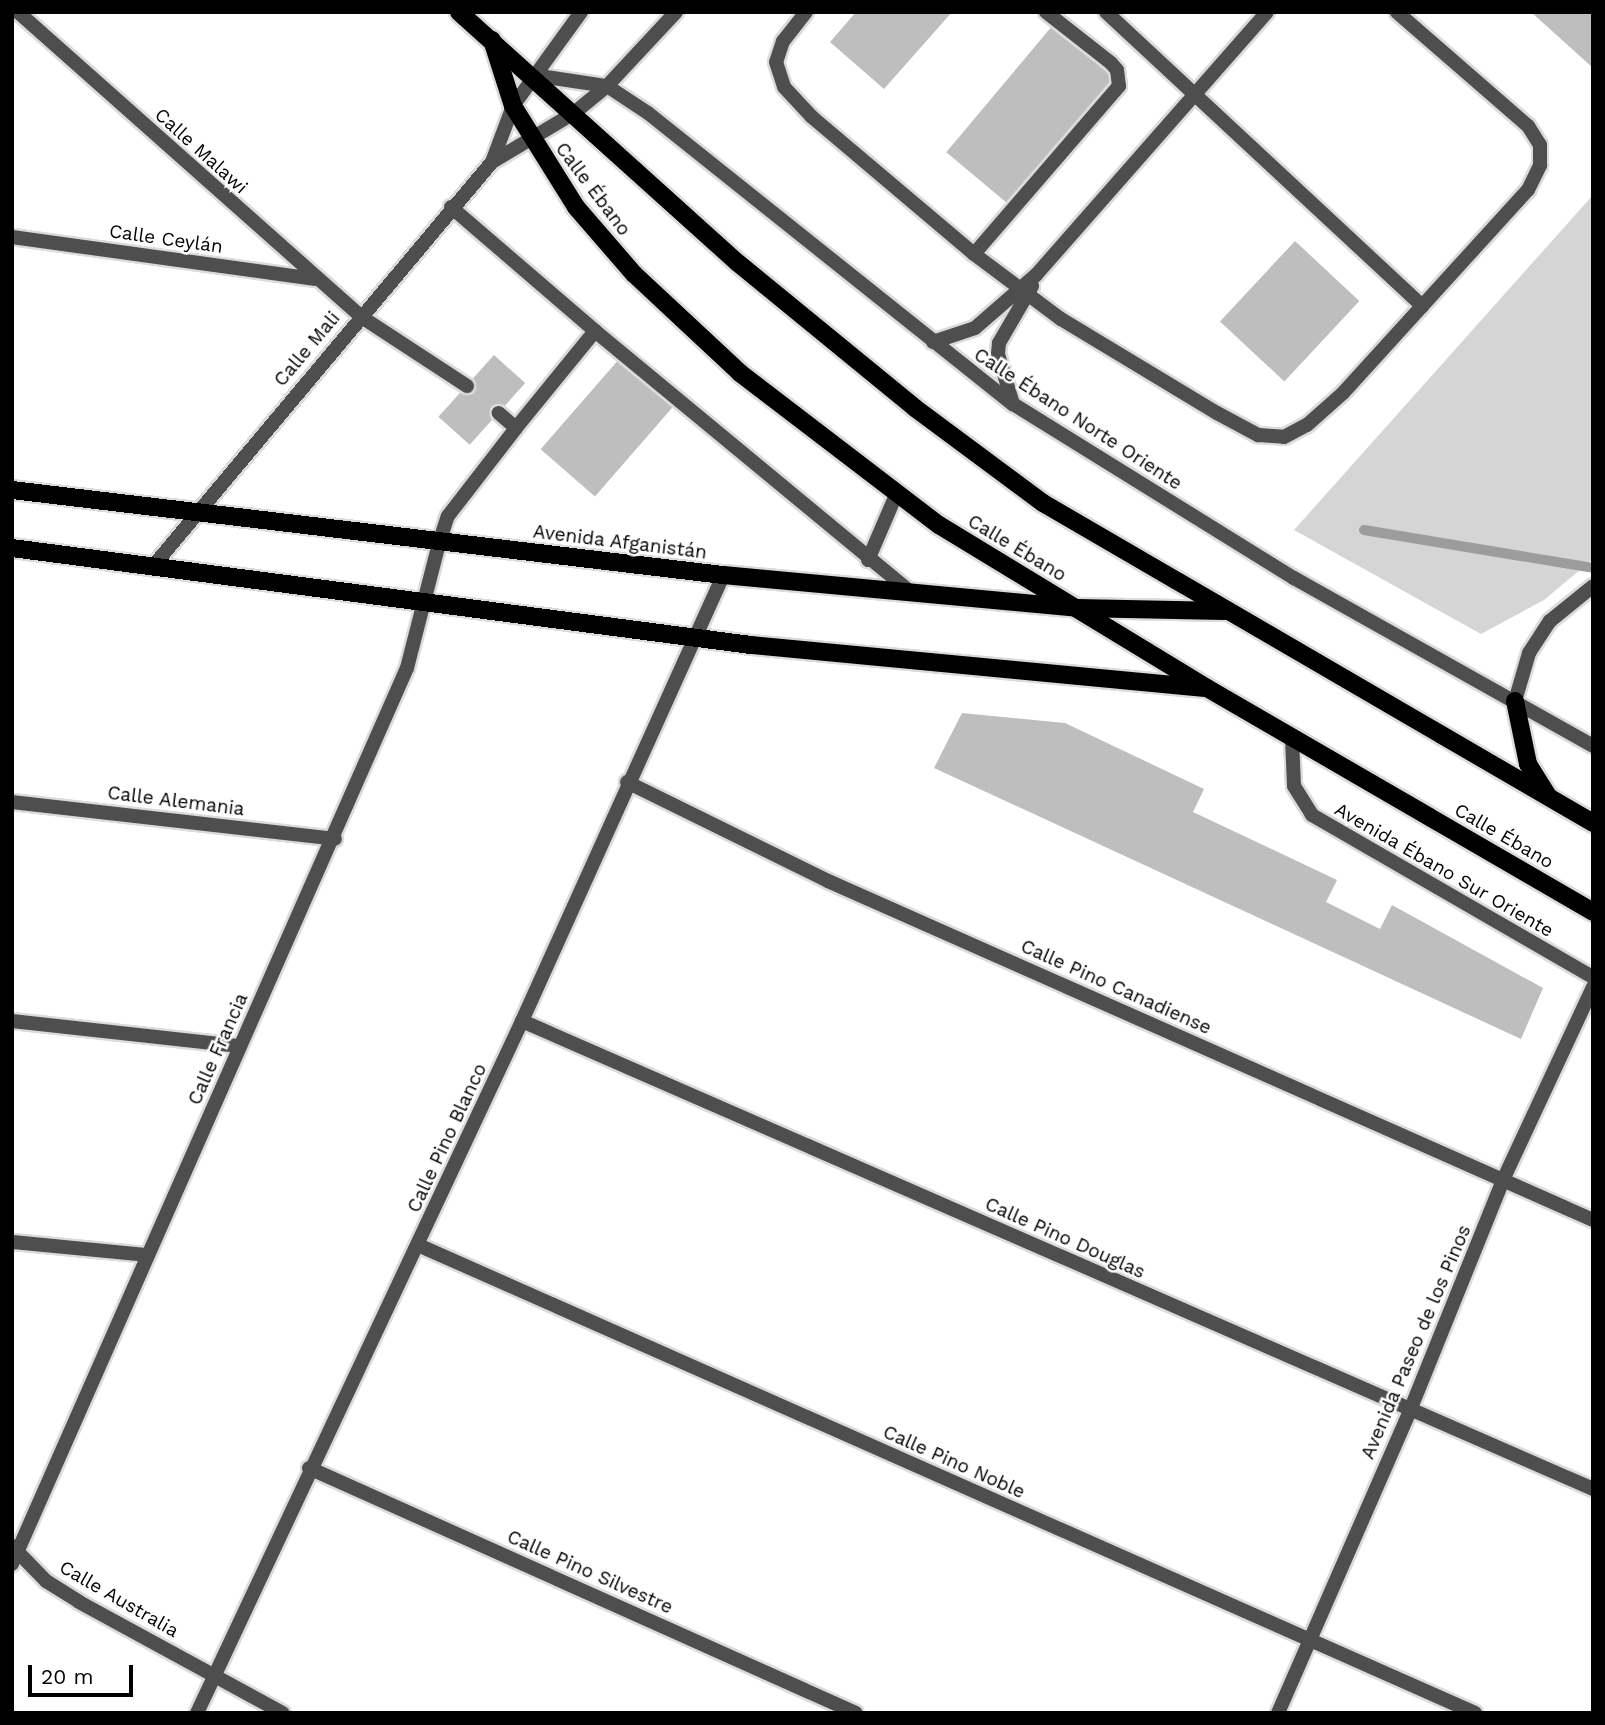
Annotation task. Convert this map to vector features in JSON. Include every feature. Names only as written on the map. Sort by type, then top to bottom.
[{"type":"main road","name":"Calle Ébano","points":[[459,12],[533,75],[738,263],[915,408],[1042,503],[1593,823]]},
{"type":"main road","name":"Calle Ébano","points":[[492,40],[513,106],[531,141],[576,207],[675,316],[740,373],[897,495],[1207,688],[1593,912]]},
{"type":"main road","name":"Avenida Afganistán","points":[[12,490],[723,575],[1077,608],[1226,611]]},
{"type":"main road","points":[[12,548],[155,564],[793,649],[1207,688]]},
{"type":"main road","points":[[1515,701],[1528,764],[1550,799]]},
{"type":"street","name":"Calle Malawi","points":[[18,12],[314,279],[360,316],[467,386]]},
{"type":"street","name":"Calle Mali","points":[[492,162],[513,106],[581,12]]},
{"type":"street","name":"Calle Mali","points":[[155,564],[450,207],[492,162],[575,113],[607,86],[676,12]]},
{"type":"street","points":[[806,12],[783,41],[776,62],[784,87],[812,117],[974,254],[1024,292],[1217,413],[1258,435],[1284,437],[1307,425],[1343,393],[1528,190],[1540,165],[1540,145],[1528,126],[1397,12]]},
{"type":"street","points":[[974,254],[1119,86],[1117,69],[1046,12]]},
{"type":"street","points":[[1106,12],[1198,93],[1422,306]]},
{"type":"street","points":[[1013,404],[998,354],[999,343],[1024,292],[1267,12]]},
{"type":"street","name":"Calle Ébano Norte Oriente","points":[[533,75],[607,86],[648,113],[1013,404],[1294,578],[1593,746]]},
{"type":"street","points":[[450,207],[868,560],[913,593]]},
{"type":"street","name":"Calle Ceylán","points":[[12,237],[314,279]]},
{"type":"street","points":[[933,342],[975,328],[1024,292]]},
{"type":"street","name":"Calle Francia","points":[[14,1554],[335,839],[407,668],[448,516],[595,331]]},
{"type":"street","points":[[499,413],[516,428]]},
{"type":"street","points":[[868,560],[897,495]]},
{"type":"street","name":"Calle Pino Blanco","points":[[197,1713],[309,1468],[418,1245],[522,1021],[626,782],[723,575]]},
{"type":"street","points":[[1515,701],[1529,653],[1550,621],[1593,586]]},
{"type":"street","name":"Avenida Ébano Sur Oriente","points":[[1292,738],[1294,786],[1312,815],[1593,977]]},
{"type":"street","name":"Calle Pino Canadiense","points":[[626,782],[828,881],[1593,1220]]},
{"type":"street","name":"Calle Alemania","points":[[12,802],[335,839]]},
{"type":"street","name":"Avenida Paseo de los Pinos","points":[[1278,1713],[1411,1408],[1503,1181],[1593,987]]},
{"type":"street","points":[[12,1021],[240,1046]]},
{"type":"street","name":"Calle Pino Douglas","points":[[522,1021],[1593,1489]]},
{"type":"street","points":[[12,1242],[146,1255]]},
{"type":"street","name":"Calle Pino Noble","points":[[418,1245],[1475,1713]]},
{"type":"street","name":"Calle Pino Silvestre","points":[[309,1468],[856,1713]]},
{"type":"street","name":"Calle Australia","points":[[14,1554],[46,1581],[79,1602],[283,1713]]},
{"type":"shaded area","points":[[1593,195],[1593,559],[1544,600],[1481,634],[1294,530]]},
{"type":"building","points":[[856,12],[952,12],[884,89],[830,42]]},
{"type":"building","points":[[1531,12],[1593,12],[1593,68]]},
{"type":"building","points":[[1053,25],[1114,76],[1008,204],[946,152]]},
{"type":"building","points":[[1295,241],[1359,301],[1284,381],[1220,321]]},
{"type":"building","points":[[494,355],[525,383],[470,445],[438,417]]},
{"type":"building","points":[[620,358],[674,405],[595,497],[541,449]]},
{"type":"building","points":[[962,713],[1065,723],[1204,789],[1193,812],[1337,880],[1326,902],[1380,929],[1392,905],[1543,988],[1521,1039],[934,768]]},
{"type":"waterway","points":[[1364,530],[1593,568]]}]
